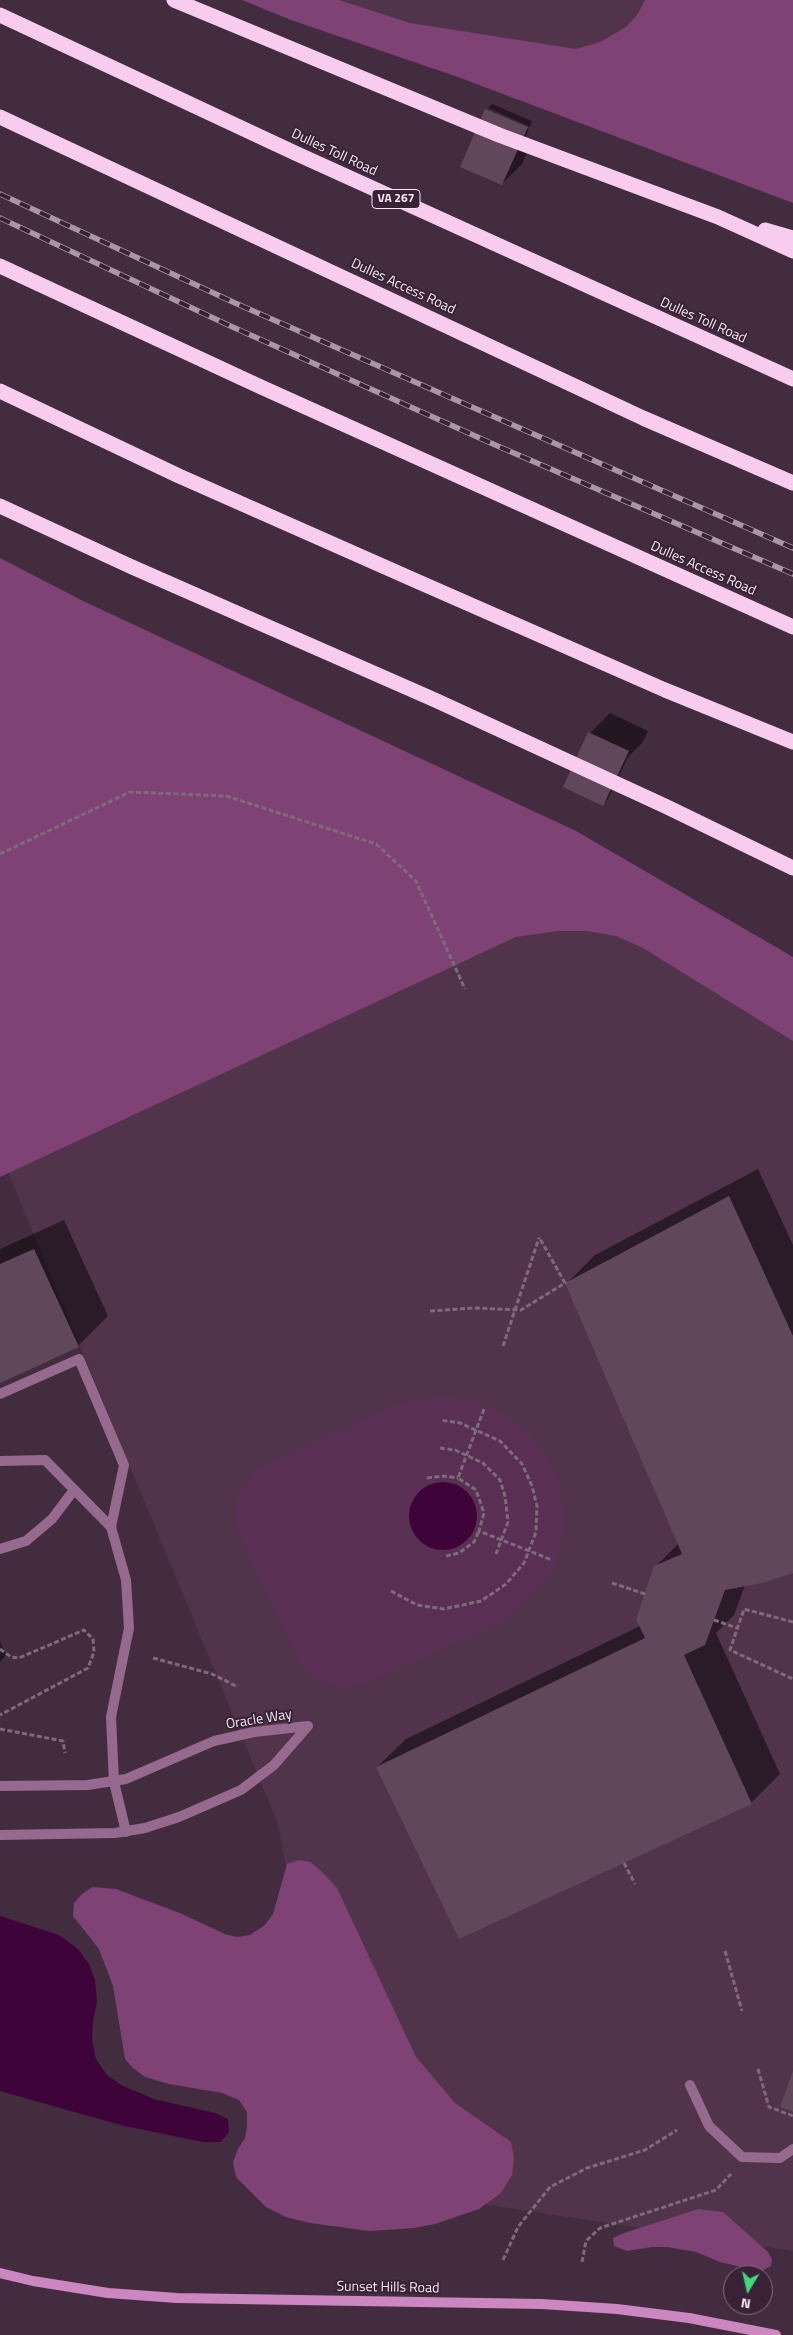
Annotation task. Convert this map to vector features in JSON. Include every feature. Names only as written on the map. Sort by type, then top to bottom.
[{"type":"highway","points":[[174,0],[499,135],[718,217],[793,251]]},
{"type":"highway","name":"Dulles Toll Road","points":[[0,15],[287,150],[793,379]]},
{"type":"highway","name":"Dulles Access Road","points":[[0,117],[643,418],[793,483]]},
{"type":"highway","points":[[718,217],[793,238]]},
{"type":"highway","name":"Dulles Access Road","points":[[0,266],[270,391],[793,627]]},
{"type":"highway","points":[[0,391],[180,476],[403,575],[664,690],[793,742]]},
{"type":"highway","points":[[0,506],[453,708],[665,806],[793,868]]},
{"type":"main road","name":"Sunset Hills Road","points":[[0,2273],[33,2281],[108,2292],[177,2298],[542,2304],[617,2309],[689,2318],[776,2335]]},
{"type":"street","points":[[0,1394],[79,1359],[124,1465],[111,1526],[126,1580],[129,1628],[111,1717],[114,1782],[126,1832]]},
{"type":"street","points":[[0,1460],[45,1460],[111,1526]]},
{"type":"street","points":[[0,1549],[26,1541],[52,1519],[74,1490]]},
{"type":"street","name":"Oracle Way","points":[[0,1786],[88,1785],[126,1780],[214,1741],[254,1732],[308,1726],[274,1764],[241,1790],[178,1817],[126,1832],[0,1835]]},
{"type":"street","points":[[690,2085],[710,2126],[742,2157],[780,2158],[793,2149]]},
{"type":"path","points":[[0,854],[130,792],[226,796],[376,844],[416,881],[465,989]]},
{"type":"path","points":[[430,1311],[474,1308],[514,1310],[521,1310],[565,1283],[539,1238],[520,1292],[514,1310],[503,1346]]},
{"type":"path","points":[[458,1478],[484,1409]]},
{"type":"path","points":[[391,1591],[417,1605],[444,1609],[481,1601],[506,1584],[524,1563],[536,1532],[537,1506],[532,1486],[522,1464],[500,1441],[477,1429],[460,1423],[440,1420]]},
{"type":"path","points":[[440,1448],[455,1450],[483,1463],[500,1480],[506,1496],[508,1522],[496,1554]]},
{"type":"path","points":[[428,1478],[443,1476],[458,1478],[476,1490],[484,1513],[474,1542],[459,1553],[446,1556]]},
{"type":"path","points":[[479,1531],[552,1560]]},
{"type":"path","points":[[612,1583],[644,1594]]},
{"type":"path","points":[[793,1622],[744,1609],[730,1650],[793,1679]]},
{"type":"path","points":[[714,1620],[737,1628]]},
{"type":"path","points":[[0,1649],[10,1657],[19,1658],[84,1630],[93,1639],[94,1652],[88,1668],[0,1715]]},
{"type":"path","points":[[153,1658],[212,1674],[238,1687]]},
{"type":"path","points":[[0,1730],[63,1741],[65,1753]]},
{"type":"path","points":[[624,1863],[635,1884]]},
{"type":"path","points":[[725,1951],[742,2011]]},
{"type":"path","points":[[758,2069],[769,2107],[793,2116]]},
{"type":"path","points":[[503,2260],[518,2227],[550,2187],[587,2168],[645,2150],[677,2130]]},
{"type":"path","points":[[582,2262],[586,2242],[600,2228],[716,2190],[731,2174]]},
{"type":"shaded area","points":[[242,0],[339,0],[410,23],[576,49],[600,42],[626,27],[637,15],[645,0],[793,0],[793,203],[455,76],[291,20]]},
{"type":"shaded area","points":[[328,0],[793,0],[793,108],[409,27]]},
{"type":"shaded area","points":[[0,558],[81,600],[576,831],[793,957],[793,1041],[643,948],[616,936],[587,931],[557,931],[516,937],[0,1177]]},
{"type":"shaded area","points":[[539,843],[793,996],[793,2251],[350,2184],[277,1821],[0,1153]]},
{"type":"shaded area","points":[[444,1395],[475,1401],[505,1415],[530,1433],[551,1462],[561,1488],[564,1524],[560,1551],[552,1571],[508,1620],[370,1682],[342,1689],[314,1679],[300,1664],[235,1525],[237,1496],[258,1469],[393,1405]]},
{"type":"shaded area","points":[[443,1482],[456,1485],[467,1492],[474,1503],[477,1516],[474,1529],[467,1540],[456,1547],[443,1550],[430,1547],[419,1540],[412,1529],[409,1516],[412,1503],[419,1492],[430,1485]]},
{"type":"shaded area","points":[[299,1860],[310,1862],[337,1888],[416,2057],[455,2103],[511,2142],[514,2158],[512,2175],[501,2193],[479,2209],[435,2224],[414,2228],[369,2231],[310,2223],[286,2217],[266,2207],[236,2177],[233,2162],[245,2138],[247,2127],[247,2112],[239,2100],[222,2093],[169,2084],[145,2077],[125,2059],[113,1986],[99,1949],[73,1916],[74,1903],[92,1887],[116,1889],[182,1914],[225,1934],[237,1937],[250,1935],[265,1925],[273,1914],[287,1864]]},
{"type":"shaded area","points":[[0,1916],[59,1935],[78,1949],[89,1964],[95,1980],[97,2002],[92,2040],[96,2059],[107,2075],[123,2086],[154,2099],[215,2113],[228,2119],[229,2132],[221,2142],[203,2142],[124,2126],[0,2091]]},
{"type":"shaded area","points":[[698,2209],[723,2212],[768,2252],[772,2259],[771,2265],[732,2265],[696,2252],[667,2247],[627,2251],[614,2246],[613,2238]]},
{"type":"building","points":[[485,109],[528,127],[502,185],[460,167]]},
{"type":"building","points":[[588,732],[629,751],[603,806],[563,787]]},
{"type":"building","points":[[729,1196],[793,1336],[793,1573],[762,1583],[725,1590],[705,1645],[684,1655],[752,1804],[459,1939],[376,1767],[645,1638],[636,1619],[654,1566],[682,1554],[565,1283]]},
{"type":"building","points":[[34,1249],[79,1347],[0,1383],[0,1264]]},
{"type":"building","points":[[793,2071],[793,2112],[780,2107]]},
{"type":"railway","points":[[0,194],[235,303],[793,548]]},
{"type":"railway","points":[[0,218],[226,324],[493,444],[793,574]]}]
